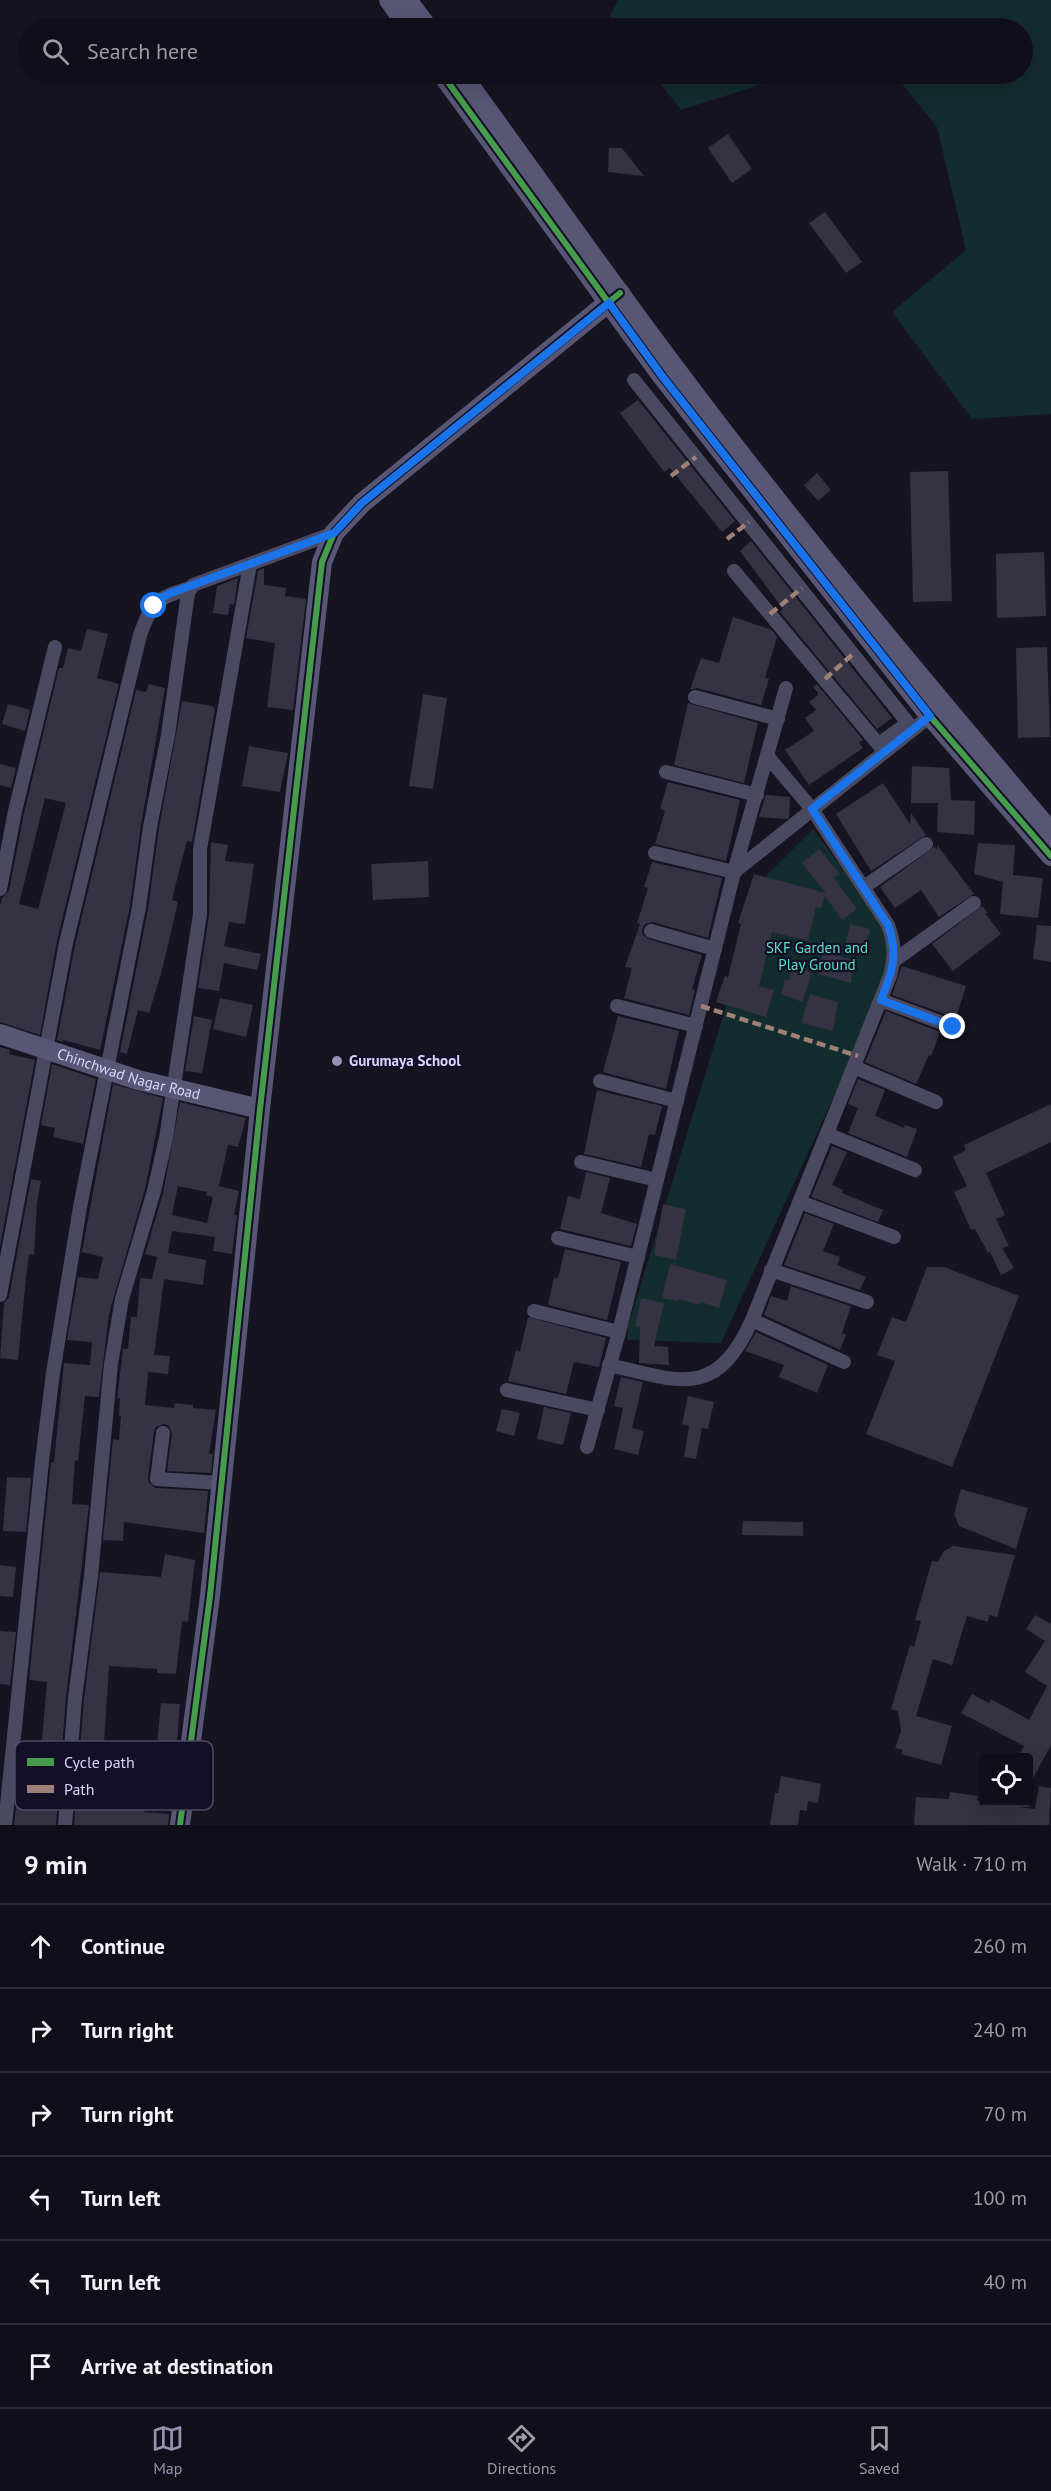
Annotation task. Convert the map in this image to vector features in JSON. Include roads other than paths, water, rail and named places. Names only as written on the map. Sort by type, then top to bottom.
[{"type":"street","points":[[389,0],[402,18]]},
{"type":"street","points":[[407,0],[420,18]]},
{"type":"street","points":[[450,84],[614,298]]},
{"type":"street","points":[[468,84],[614,298],[662,376],[937,711],[1051,856]]},
{"type":"street","points":[[191,1741],[210,1596],[260,1109],[322,562],[334,533],[362,503],[614,298]]},
{"type":"street","points":[[634,380],[908,723],[812,809],[734,872]]},
{"type":"street","points":[[0,1295],[66,943],[98,803],[145,621],[159,599],[334,533]]},
{"type":"street","points":[[72,1741],[91,1576],[111,1364],[122,1299],[154,1191],[174,1089],[200,915],[200,849],[250,564]]},
{"type":"street","points":[[734,571],[885,745]]},
{"type":"street","points":[[5,1825],[53,1373],[105,1069],[138,907],[150,827],[168,735],[190,588]]},
{"type":"street","points":[[0,889],[15,812],[55,647]]},
{"type":"street","points":[[587,1447],[619,1332],[734,872],[786,688]]},
{"type":"street","points":[[695,697],[778,719]]},
{"type":"street","points":[[885,745],[937,711]]},
{"type":"street","points":[[937,711],[1051,832]]},
{"type":"street","points":[[609,1365],[677,1381],[693,1380],[710,1373],[732,1356],[752,1320],[895,960],[894,942],[888,925],[812,809],[768,757]]},
{"type":"street","points":[[666,772],[757,795]]},
{"type":"street","points":[[864,887],[926,844]]},
{"type":"street","points":[[655,853],[734,872]]},
{"type":"street","points":[[895,960],[974,903]]},
{"type":"street","points":[[651,932],[716,949]]},
{"type":"street","points":[[881,1000],[953,1027]]},
{"type":"street","points":[[618,1006],[696,1026]]},
{"type":"street","name":"Chinchwad Nagar Road","points":[[0,1034],[138,1080],[260,1109]]},
{"type":"street","points":[[854,1067],[936,1102]]},
{"type":"street","points":[[600,1081],[677,1101]]},
{"type":"street","points":[[827,1134],[915,1170]]},
{"type":"street","points":[[581,1162],[657,1180]]},
{"type":"street","points":[[800,1202],[894,1237]]},
{"type":"street","points":[[558,1238],[638,1257]]},
{"type":"street","points":[[771,1270],[867,1302]]},
{"type":"street","points":[[534,1311],[619,1332]]},
{"type":"street","points":[[752,1320],[844,1362]]},
{"type":"street","points":[[507,1390],[598,1410]]},
{"type":"street","points":[[163,1433],[157,1479],[221,1483]]},
{"type":"street","points":[[65,1825],[66,1810]]},
{"type":"street","points":[[180,1825],[182,1810]]},
{"type":"place","name":"Gurumaya School","points":[[337,1061]]},
{"type":"park label","name":"SKF Garden and Play Ground","points":[[817,956]]}]
